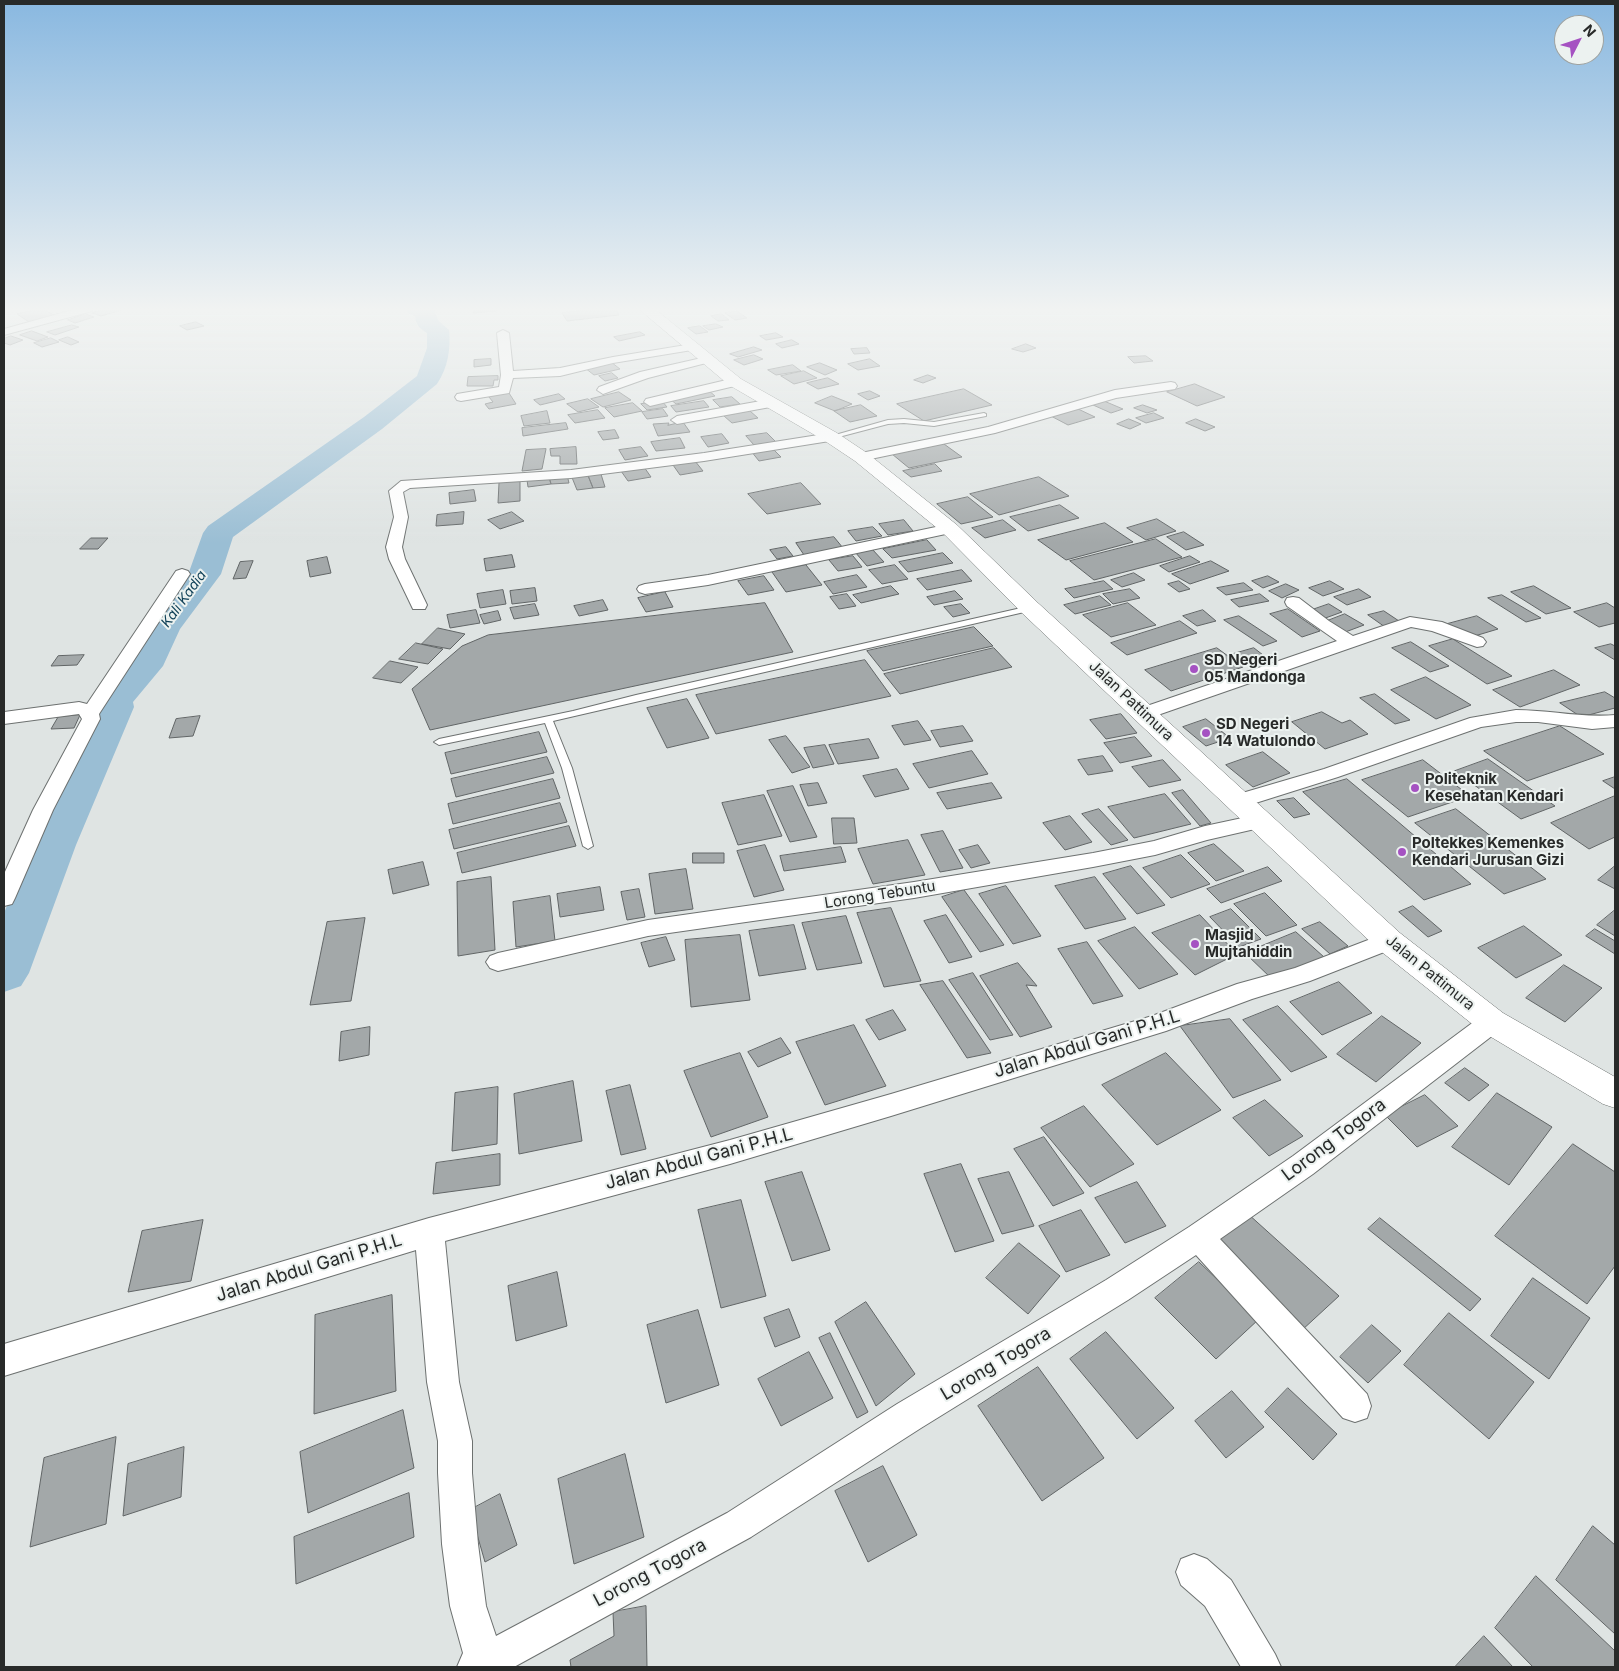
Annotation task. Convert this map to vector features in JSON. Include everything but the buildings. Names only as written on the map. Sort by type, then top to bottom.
[{"type":"highway","name":"Jalan Pattimura","points":[[744,387],[831,436],[950,529],[1030,608],[1389,941],[1492,1022],[1615,1094]]},
{"type":"street","points":[[461,397],[504,390],[505,387]]},
{"type":"street","points":[[603,390],[611,387]]},
{"type":"street","points":[[650,402],[714,387]]},
{"type":"street","points":[[861,458],[990,430],[1115,394],[1164,387]]},
{"type":"street","points":[[677,420],[701,414],[772,403]]},
{"type":"street","points":[[419,604],[397,559],[394,547],[401,517],[396,491],[406,484],[571,474],[704,458],[831,436]]},
{"type":"street","points":[[645,589],[724,577],[950,529]]},
{"type":"street","points":[[4,898],[43,810],[91,719],[91,712],[182,574]]},
{"type":"street","points":[[1294,602],[1352,643]]},
{"type":"street","points":[[1145,713],[1410,622],[1436,626],[1478,642]]},
{"type":"street","points":[[4,718],[79,708],[91,712]]},
{"type":"street","points":[[1239,801],[1331,773],[1477,722],[1516,716],[1538,716],[1592,723],[1615,721]]},
{"type":"street","name":"Lorong Tebuntu","points":[[498,962],[648,928],[895,892],[1093,860],[1156,848],[1205,833],[1261,821]]},
{"type":"street","name":"Jalan Abdul Gani P.H.L","points":[[4,1360],[429,1232],[730,1152],[1157,1024],[1246,991],[1301,975],[1389,941]]},
{"type":"street","name":"Lorong Togora","points":[[480,1665],[739,1524],[1117,1290],[1199,1237],[1303,1165],[1492,1022]]},
{"type":"street","points":[[429,1232],[444,1382],[455,1441],[455,1474],[460,1544],[468,1606],[480,1665]]},
{"type":"street","points":[[1199,1237],[1355,1406]]},
{"type":"street","points":[[1194,1572],[1218,1593],[1262,1667]]},
{"type":"lane","points":[[831,436],[888,422],[904,421],[934,424],[984,415]]},
{"type":"lane","points":[[439,742],[548,719],[969,620],[1030,608]]},
{"type":"lane","points":[[548,719],[567,768],[588,846]]},
{"type":"waterway","name":"Kali Kadia","points":[[4,973],[54,845],[115,707],[114,701],[145,666],[163,627],[205,574],[219,533],[373,423],[418,387]]},
{"type":"place","name":"SD Negeri 05 Mandonga","points":[[1194,669]]},
{"type":"place","name":"SD Negeri 14 Watulondo","points":[[1206,733]]},
{"type":"place","name":"Politeknik Kesehatan Kendari","points":[[1415,788]]},
{"type":"place","name":"Poltekkes Kemenkes Kendari Jurusan Gizi","points":[[1402,852]]},
{"type":"place","name":"Masjid Mujtahiddin","points":[[1195,944]]}]
